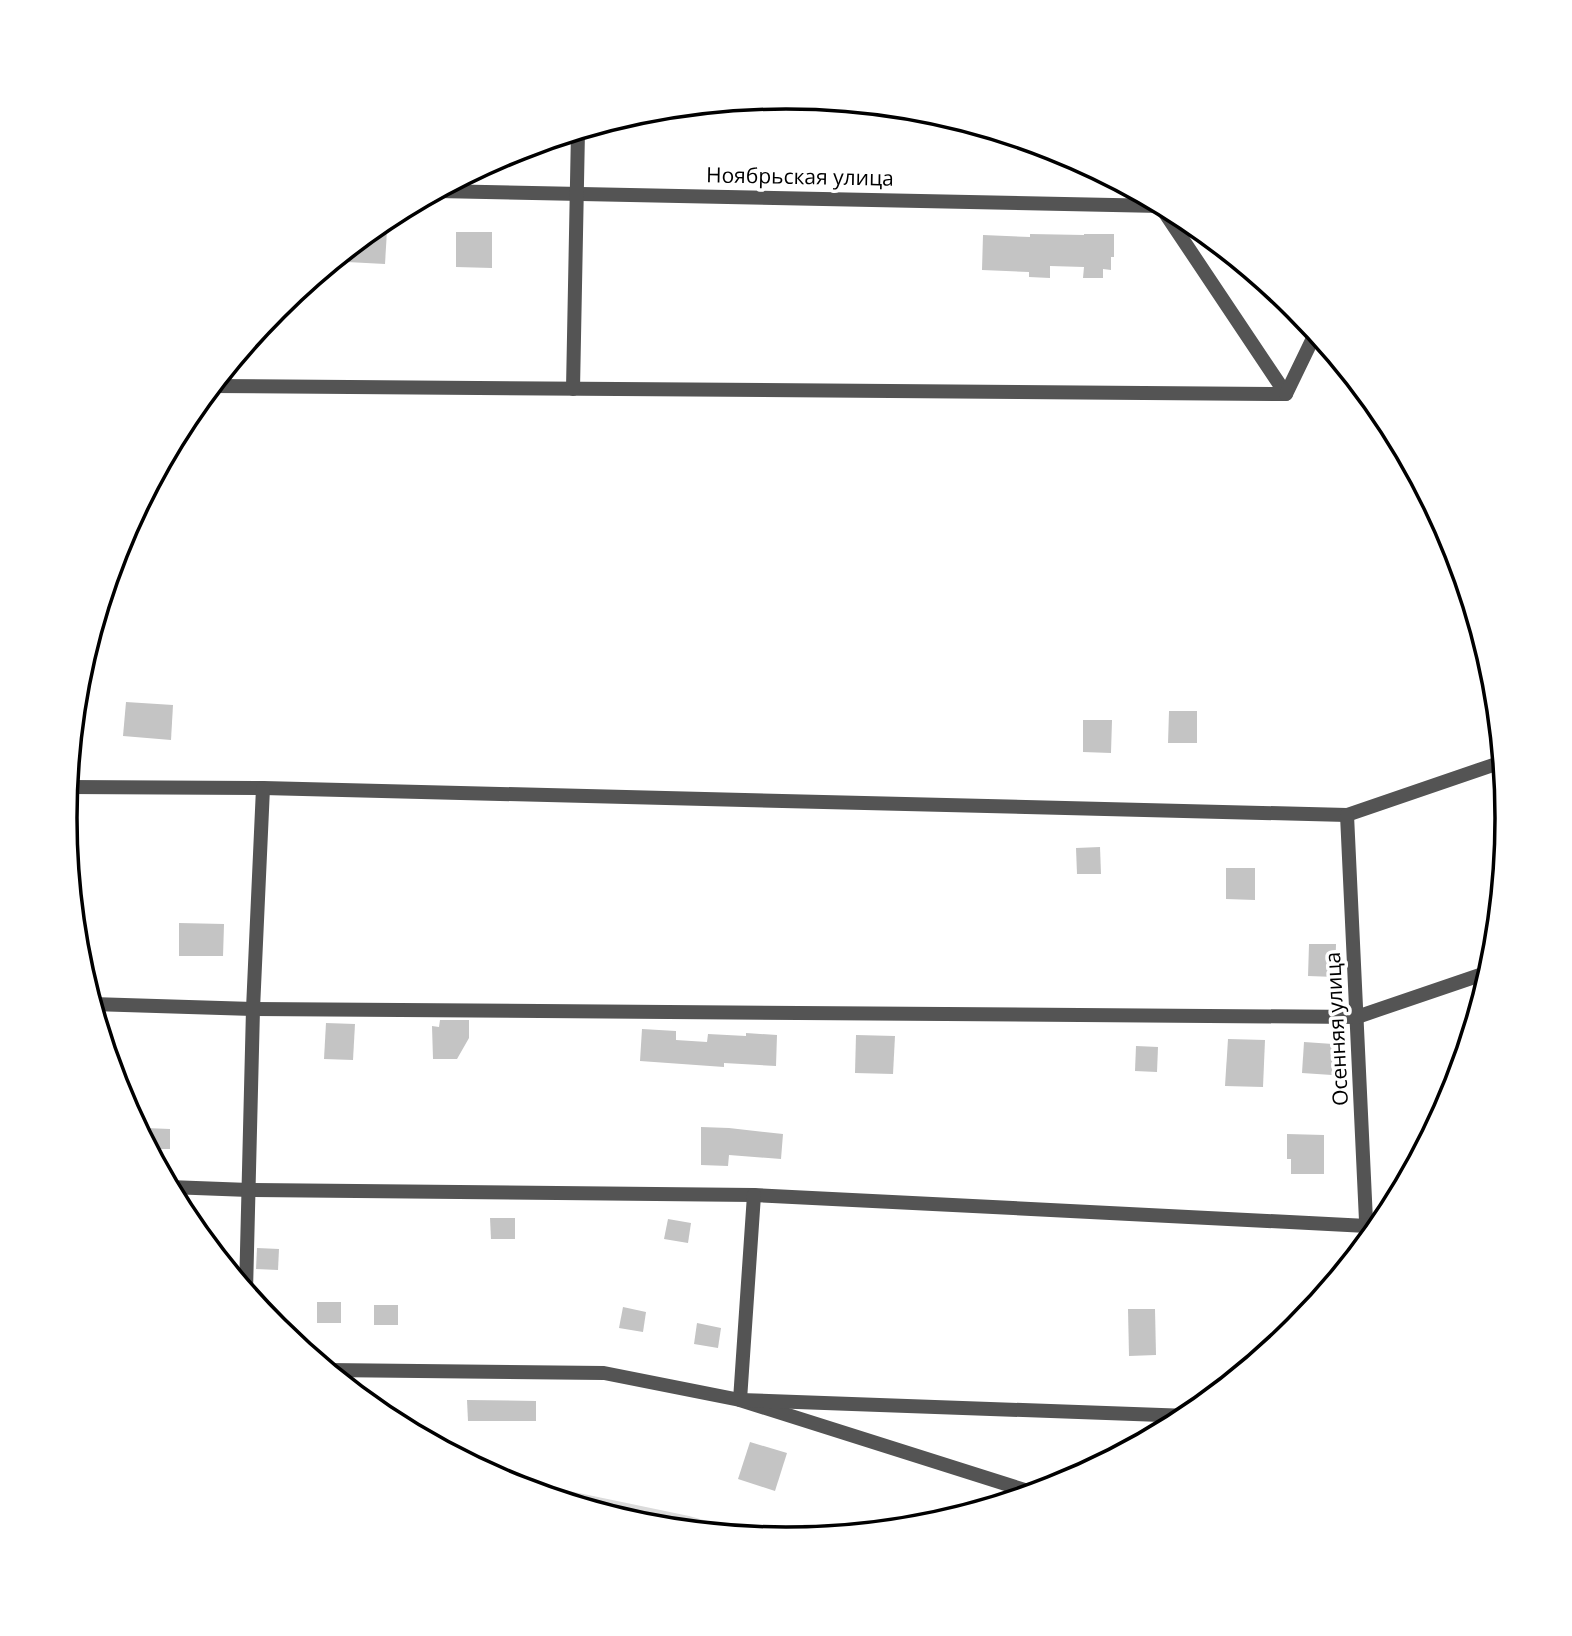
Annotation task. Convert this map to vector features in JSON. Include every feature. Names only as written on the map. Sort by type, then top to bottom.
[{"type":"street","points":[[572,389],[578,141]]},
{"type":"street","name":"Ноябрьская улица","points":[[455,191],[1141,205]]},
{"type":"street","points":[[1174,224],[1286,394]]},
{"type":"street","points":[[1286,394],[1311,342]]},
{"type":"street","points":[[224,386],[1286,394]]},
{"type":"street","points":[[78,787],[263,788],[1347,815],[1492,765]]},
{"type":"street","points":[[246,1277],[253,1009],[263,788]]},
{"type":"street","name":"Осенняя улица","points":[[1347,815],[1367,1224]]},
{"type":"street","points":[[102,1004],[253,1009],[1357,1017],[1477,976]]},
{"type":"street","points":[[181,1187],[754,1195],[1366,1226]]},
{"type":"street","points":[[740,1400],[754,1195]]},
{"type":"street","points":[[342,1370],[604,1373],[740,1400],[1017,1488]]},
{"type":"street","points":[[740,1400],[1168,1415]]},
{"type":"shaded area","points":[[556,1488],[714,1523],[602,1503]]},
{"type":"building","points":[[387,232],[385,264],[347,262],[354,256]]},
{"type":"building","points":[[456,232],[492,232],[492,268],[456,267]]},
{"type":"building","points":[[1030,234],[1114,234],[1111,270],[1103,269],[1103,278],[1083,278],[1084,267],[1050,266],[1050,278],[1029,277],[1029,272],[982,270],[983,235],[1030,237]]},
{"type":"building","points":[[126,702],[173,705],[171,740],[123,736]]},
{"type":"building","points":[[1169,711],[1197,711],[1197,743],[1168,743]]},
{"type":"building","points":[[1083,720],[1112,720],[1111,753],[1083,752]]},
{"type":"building","points":[[1100,847],[1101,874],[1077,874],[1076,848]]},
{"type":"building","points":[[1226,868],[1255,868],[1255,900],[1226,899]]},
{"type":"building","points":[[179,923],[224,924],[223,956],[179,956]]},
{"type":"building","points":[[1309,944],[1336,944],[1335,977],[1308,976]]},
{"type":"building","points":[[440,1020],[469,1020],[469,1038],[457,1059],[433,1059],[432,1026],[439,1027]]},
{"type":"building","points":[[326,1023],[355,1024],[353,1060],[324,1059]]},
{"type":"building","points":[[642,1029],[676,1031],[676,1040],[707,1042],[708,1034],[777,1035],[776,1066],[724,1063],[724,1067],[640,1061]]},
{"type":"building","points":[[856,1035],[895,1036],[893,1074],[855,1073]]},
{"type":"building","points":[[1228,1039],[1265,1040],[1263,1087],[1225,1086]]},
{"type":"building","points":[[1304,1042],[1333,1044],[1332,1075],[1302,1073]]},
{"type":"building","points":[[1136,1046],[1158,1047],[1157,1072],[1135,1071]]},
{"type":"building","points":[[701,1127],[783,1134],[781,1159],[729,1155],[728,1166],[701,1165]]},
{"type":"building","points":[[148,1128],[170,1129],[170,1149],[159,1149]]},
{"type":"building","points":[[1287,1134],[1324,1135],[1324,1174],[1291,1174],[1291,1159],[1287,1159]]},
{"type":"building","points":[[490,1218],[515,1218],[515,1239],[491,1239]]},
{"type":"building","points":[[668,1219],[691,1223],[688,1243],[664,1239]]},
{"type":"building","points":[[257,1248],[279,1249],[278,1270],[256,1269]]},
{"type":"building","points":[[317,1302],[341,1302],[341,1323],[317,1323]]},
{"type":"building","points":[[374,1305],[398,1305],[398,1325],[374,1325]]},
{"type":"building","points":[[623,1307],[646,1312],[643,1332],[619,1328]]},
{"type":"building","points":[[1128,1309],[1155,1309],[1156,1355],[1129,1356]]},
{"type":"building","points":[[697,1323],[721,1328],[718,1348],[694,1344]]},
{"type":"building","points":[[467,1400],[536,1401],[536,1421],[468,1421]]},
{"type":"building","points":[[750,1442],[787,1453],[775,1491],[738,1479]]}]
